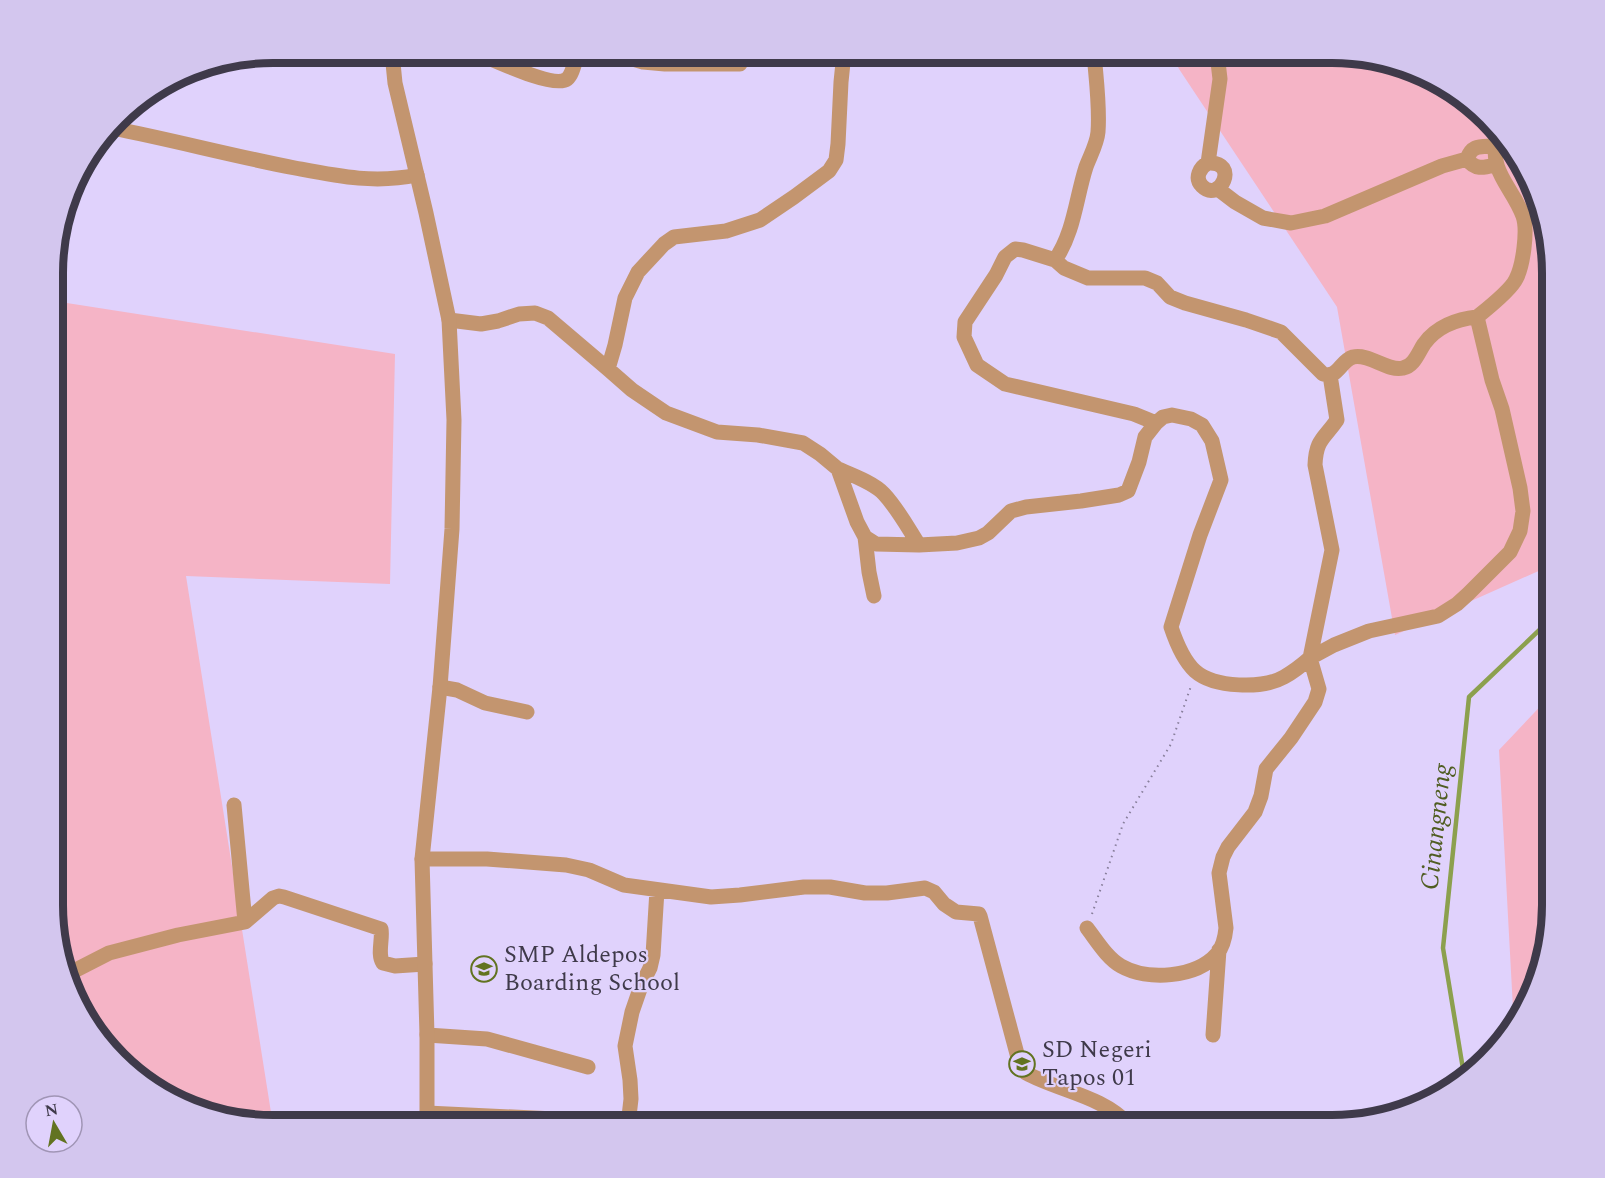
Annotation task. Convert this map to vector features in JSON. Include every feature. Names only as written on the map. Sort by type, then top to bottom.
[{"type":"street","points":[[393,63],[395,83],[449,320],[454,420],[452,518],[440,687],[422,859],[427,1115]]},
{"type":"street","points":[[502,63],[531,75],[560,82],[570,77],[575,63]]},
{"type":"street","points":[[654,63],[740,64]]},
{"type":"street","points":[[608,369],[625,298],[638,272],[664,244],[674,237],[726,231],[760,220],[829,171],[836,160],[843,63]]},
{"type":"street","points":[[1055,260],[1073,220],[1086,168],[1098,136],[1099,112],[1095,63]]},
{"type":"street","points":[[1218,63],[1220,79],[1208,163],[1220,165],[1224,169],[1225,180],[1218,189],[1263,218],[1291,223],[1324,216],[1442,166],[1467,159]]},
{"type":"street","points":[[120,130],[336,176],[377,180],[417,175]]},
{"type":"street","points":[[1467,159],[1469,153],[1476,147],[1496,141]]},
{"type":"street","points":[[1156,423],[1134,414],[1005,384],[976,365],[964,337],[965,322],[1005,257],[1015,249],[1023,250],[1055,260],[1064,268],[1088,278],[1144,278],[1157,284],[1170,297],[1185,303],[1281,332],[1323,374],[1335,374],[1347,360],[1358,357],[1398,369],[1406,368],[1415,360],[1425,342],[1439,330],[1451,323],[1477,317],[1494,304],[1516,280],[1525,245],[1524,217],[1495,165],[1496,142]]},
{"type":"street","points":[[1467,159],[1476,168],[1495,165]]},
{"type":"street","points":[[449,320],[481,324],[519,314],[535,313],[548,318],[632,390],[666,413],[717,432],[758,435],[803,443],[838,469],[883,492],[919,545]]},
{"type":"street","points":[[865,537],[876,544],[957,543],[979,538],[1011,512],[1026,507],[1119,495],[1128,491],[1145,437],[1156,423],[1163,417],[1172,415],[1191,419],[1202,425],[1212,441],[1221,480],[1200,535],[1171,627],[1184,656],[1196,672],[1211,679],[1228,684],[1258,685],[1283,678],[1310,658],[1334,645],[1369,631],[1438,616],[1457,604],[1510,552],[1520,531],[1523,511],[1520,488],[1502,409],[1492,380],[1477,317]]},
{"type":"street","points":[[1087,928],[1111,959],[1121,966],[1133,972],[1161,976],[1191,970],[1209,961],[1219,950],[1225,938],[1226,928],[1220,880],[1223,857],[1255,812],[1261,796],[1266,769],[1291,738],[1315,702],[1319,689],[1310,658],[1332,550],[1315,465],[1320,440],[1337,420],[1330,375]]},
{"type":"street","points":[[838,469],[857,522],[865,537],[874,596]]},
{"type":"street","points":[[440,687],[457,690],[485,703],[527,712]]},
{"type":"street","points":[[234,805],[245,922]]},
{"type":"street","points":[[422,859],[566,865],[589,870],[624,885],[711,897],[804,888],[830,887],[865,893],[925,888],[934,892],[944,904],[956,912],[979,914],[1020,1065],[1026,1073],[1105,1107],[1117,1115]]},
{"type":"street","points":[[629,1115],[630,1080],[625,1046],[632,1012],[653,955],[657,890]]},
{"type":"street","points":[[74,972],[110,953],[178,935],[245,922],[273,898],[279,896],[381,928],[380,958],[383,963],[395,966],[425,964]]},
{"type":"street","points":[[1213,1035],[1219,950]]},
{"type":"street","points":[[427,1035],[487,1040],[588,1067]]},
{"type":"path","points":[[1087,928],[1123,824],[1171,744],[1196,672]]},
{"type":"shaded area","points":[[1176,63],[1345,63],[1386,70],[1412,79],[1448,98],[1470,115],[1499,145],[1514,168],[1531,206],[1542,260],[1542,569],[1395,635],[1337,307]]},
{"type":"shaded area","points":[[63,302],[395,354],[390,584],[186,576],[271,1115],[232,1111],[206,1104],[168,1087],[145,1072],[115,1043],[98,1021],[79,985],[70,959],[63,918]]},
{"type":"shaded area","points":[[1542,705],[1542,918],[1531,972],[1513,1011],[1499,750]]},
{"type":"waterway","name":"Cinangneng","points":[[1463,1069],[1443,948],[1469,697],[1542,628]]},
{"type":"place","name":"SMP Aldepos Boarding School","points":[[484,969]]},
{"type":"place","name":"SD Negeri Tapos 01","points":[[1022,1064]]}]
